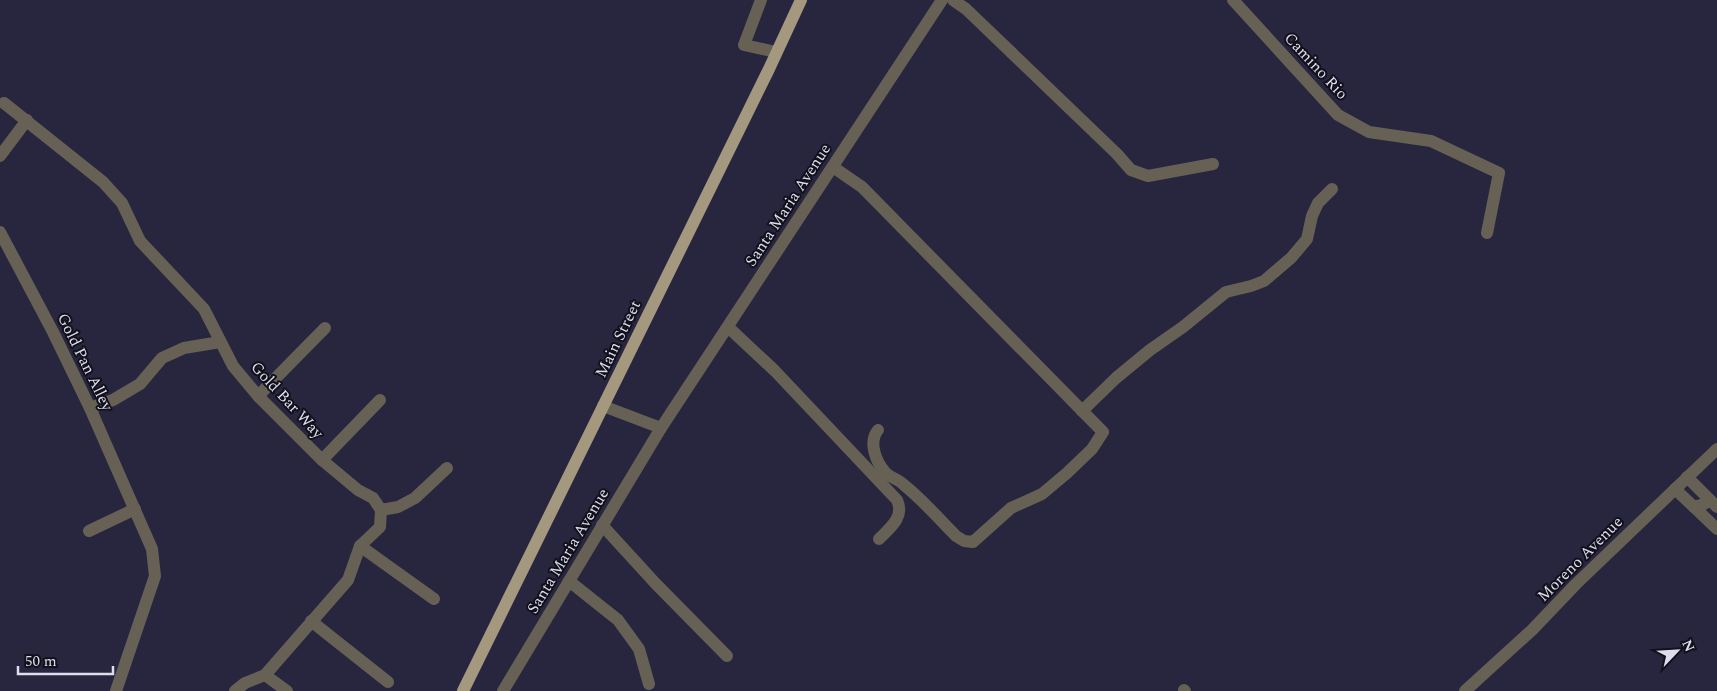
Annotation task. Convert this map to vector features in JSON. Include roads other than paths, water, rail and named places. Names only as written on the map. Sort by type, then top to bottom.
[{"type":"main road","name":"Main Street","points":[[463,691],[769,69],[801,0]]},
{"type":"street","points":[[761,0],[744,45],[776,52]]},
{"type":"street","name":"Santa Maria Avenue","points":[[503,691],[661,428],[942,0]]},
{"type":"street","points":[[953,0],[966,9],[1117,154],[1131,170],[1148,176],[1213,164]]},
{"type":"street","name":"Camino Rio","points":[[1233,0],[1338,115],[1369,132],[1431,141],[1499,173],[1487,233]]},
{"type":"street","name":"Gold Bar Way","points":[[4,103],[103,182],[122,203],[140,241],[204,309],[233,366],[258,396],[322,460],[358,490],[373,498],[381,510]]},
{"type":"street","points":[[0,156],[27,120]]},
{"type":"street","points":[[833,167],[862,187],[1103,432],[1092,449],[1042,494],[1011,508],[973,542],[964,541],[956,536],[905,485],[886,473],[880,465],[874,449],[873,440],[878,430]]},
{"type":"street","points":[[1082,411],[1116,378],[1226,292],[1251,286],[1264,280],[1291,258],[1307,239],[1312,216],[1318,203],[1332,189]]},
{"type":"street","name":"Gold Pan Alley","points":[[0,232],[53,332],[90,408],[152,549],[155,576],[116,691]]},
{"type":"street","points":[[728,327],[776,371],[897,500],[900,512],[897,520],[879,539]]},
{"type":"street","points":[[258,396],[325,328]]},
{"type":"street","points":[[90,408],[113,400],[140,384],[162,358],[184,348],[220,342]]},
{"type":"street","points":[[322,460],[380,400]]},
{"type":"street","points":[[603,406],[661,428]]},
{"type":"street","name":"Moreno Avenue","points":[[1474,688],[1576,584],[1717,448]]},
{"type":"street","points":[[235,691],[245,683],[265,675],[348,580],[360,546],[380,527],[381,510],[398,507],[415,498],[447,468]]},
{"type":"street","points":[[1688,477],[1713,504]]},
{"type":"street","points":[[1675,489],[1717,529]]},
{"type":"street","points":[[1694,507],[1713,504]]},
{"type":"street","points":[[89,531],[135,509]]},
{"type":"street","points":[[602,526],[727,656]]},
{"type":"street","points":[[360,546],[434,599]]},
{"type":"street","points":[[569,581],[618,620],[640,649],[649,684]]},
{"type":"street","points":[[312,621],[388,682]]},
{"type":"street","points":[[265,675],[287,691]]}]
